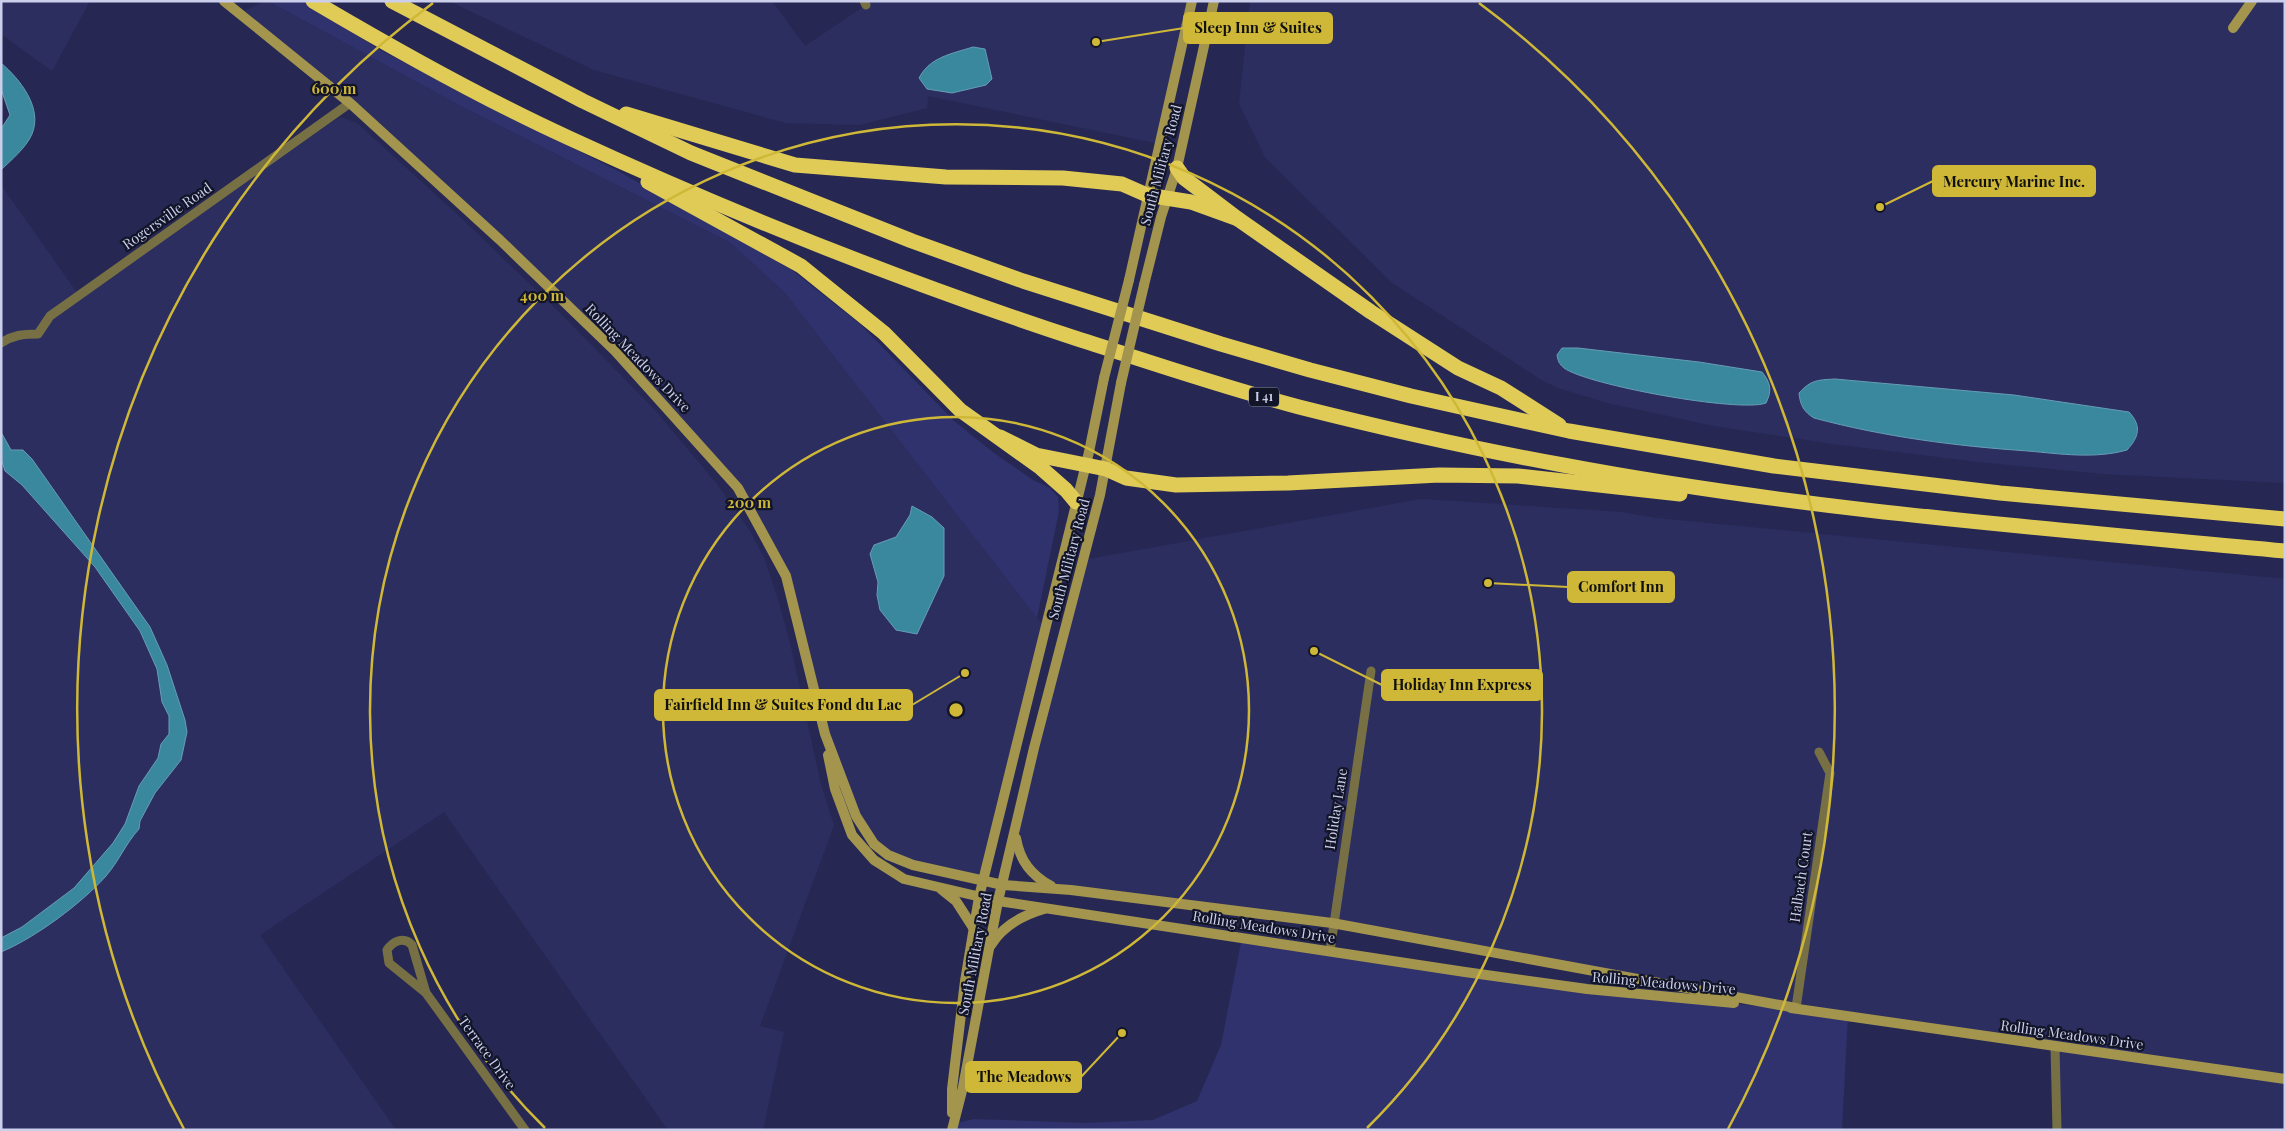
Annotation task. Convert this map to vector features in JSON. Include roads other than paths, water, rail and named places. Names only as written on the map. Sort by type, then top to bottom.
[{"type":"highway","name":"I 41","points":[[313,1],[428,66],[566,137],[789,234],[894,276],[1008,316],[1199,378],[1299,407],[1562,465],[1767,499],[1876,512],[2285,551]]},
{"type":"highway","points":[[392,1],[583,101],[690,153],[912,241],[1023,281],[1310,370],[1411,396],[1569,431],[1774,466],[2000,493],[2285,519]]},
{"type":"highway","points":[[583,101],[795,165],[946,177],[1063,178],[1122,184],[1147,195],[1206,206],[1238,219]]},
{"type":"highway","points":[[566,137],[801,266],[884,333],[960,410],[1058,482],[1076,502]]},
{"type":"highway","points":[[1177,168],[1184,178],[1238,219],[1379,317],[1458,368],[1501,388],[1569,431]]},
{"type":"highway","points":[[1000,438],[1036,455],[1106,469],[1126,478],[1176,485],[1288,483],[1439,475],[1518,476],[1679,494],[1767,499]]},
{"type":"main road","name":"Rolling Meadows Drive","points":[[224,1],[350,103],[500,240],[616,351],[738,488],[786,576],[825,734],[835,789],[847,826],[857,843],[874,860],[889,871],[904,878],[979,897],[1047,909],[1587,990],[1796,1008]]},
{"type":"main road","name":"South Military Road","points":[[952,1127],[954,1070],[979,897],[1086,465],[1104,378],[1129,280],[1192,1]]},
{"type":"main road","name":"South Military Road","points":[[952,1127],[963,1087],[998,901],[1004,884],[1036,739],[1106,469],[1120,383],[1144,285],[1177,168],[1214,1]]},
{"type":"main road","points":[[2233,28],[2252,1]]},
{"type":"main road","name":"Rolling Meadows Drive","points":[[825,734],[856,816],[874,844],[888,855],[913,866],[1004,884],[1332,923],[1796,1008],[2285,1079]]},
{"type":"main road","points":[[1015,834],[1018,852],[1028,868],[1039,880],[1056,889]]},
{"type":"main road","points":[[939,887],[956,901],[974,929]]},
{"type":"main road","points":[[989,948],[994,940],[1014,923],[1028,914],[1047,909]]},
{"type":"street","name":"Rogersville Road","points":[[1,343],[10,337],[38,334],[50,316],[350,103]]},
{"type":"street","name":"Holiday Lane","points":[[1330,951],[1332,923],[1371,671]]},
{"type":"street","name":"Halbach Court","points":[[1796,1008],[1830,773],[1819,752]]},
{"type":"street","name":"Terrace Drive","points":[[426,993],[412,945],[408,941],[395,942],[387,950],[389,963],[426,993],[524,1130]]},
{"type":"street","points":[[2055,1046],[2057,1130]]},
{"type":"water","points":[[973,47],[985,49],[992,79],[986,85],[952,93],[927,89],[919,78],[929,65],[949,54]]},
{"type":"water","points":[[1,63],[15,77],[28,95],[32,104],[35,124],[26,144],[1,170],[1,129],[10,115],[1,89]]},
{"type":"water","points":[[1562,348],[1578,348],[1699,362],[1762,372],[1769,383],[1769,395],[1766,403],[1751,405],[1727,404],[1664,396],[1631,389],[1578,375],[1564,368],[1559,362],[1557,355]]},
{"type":"water","points":[[1835,379],[2014,395],[2129,412],[2136,422],[2137,431],[2134,441],[2127,450],[2090,455],[1920,440],[1814,418],[1805,411],[1800,401],[1799,393],[1807,385],[1823,380]]},
{"type":"water","points":[[1,432],[11,450],[23,450],[32,459],[150,627],[167,665],[185,720],[187,732],[181,760],[155,793],[140,821],[139,829],[106,876],[57,919],[28,938],[1,952],[1,938],[22,927],[74,888],[113,843],[125,824],[139,786],[158,758],[161,744],[169,734],[169,716],[162,702],[157,669],[140,631],[95,567],[22,485],[5,471],[1,459]]},
{"type":"water","points":[[912,506],[932,517],[944,528],[944,576],[917,634],[896,630],[880,610],[877,595],[878,582],[870,554],[874,545],[896,537],[910,515]]},
{"type":"place","name":"Sleep Inn & Suites","points":[[1096,42]]},
{"type":"place","name":"Mercury Marine Inc.","points":[[1880,207]]},
{"type":"place","name":"Comfort Inn","points":[[1488,583]]},
{"type":"place","name":"Holiday Inn Express","points":[[1314,651]]},
{"type":"place","name":"Fairfield Inn & Suites Fond du Lac","points":[[965,673]]},
{"type":"place","name":"The Meadows","points":[[1122,1033]]}]
